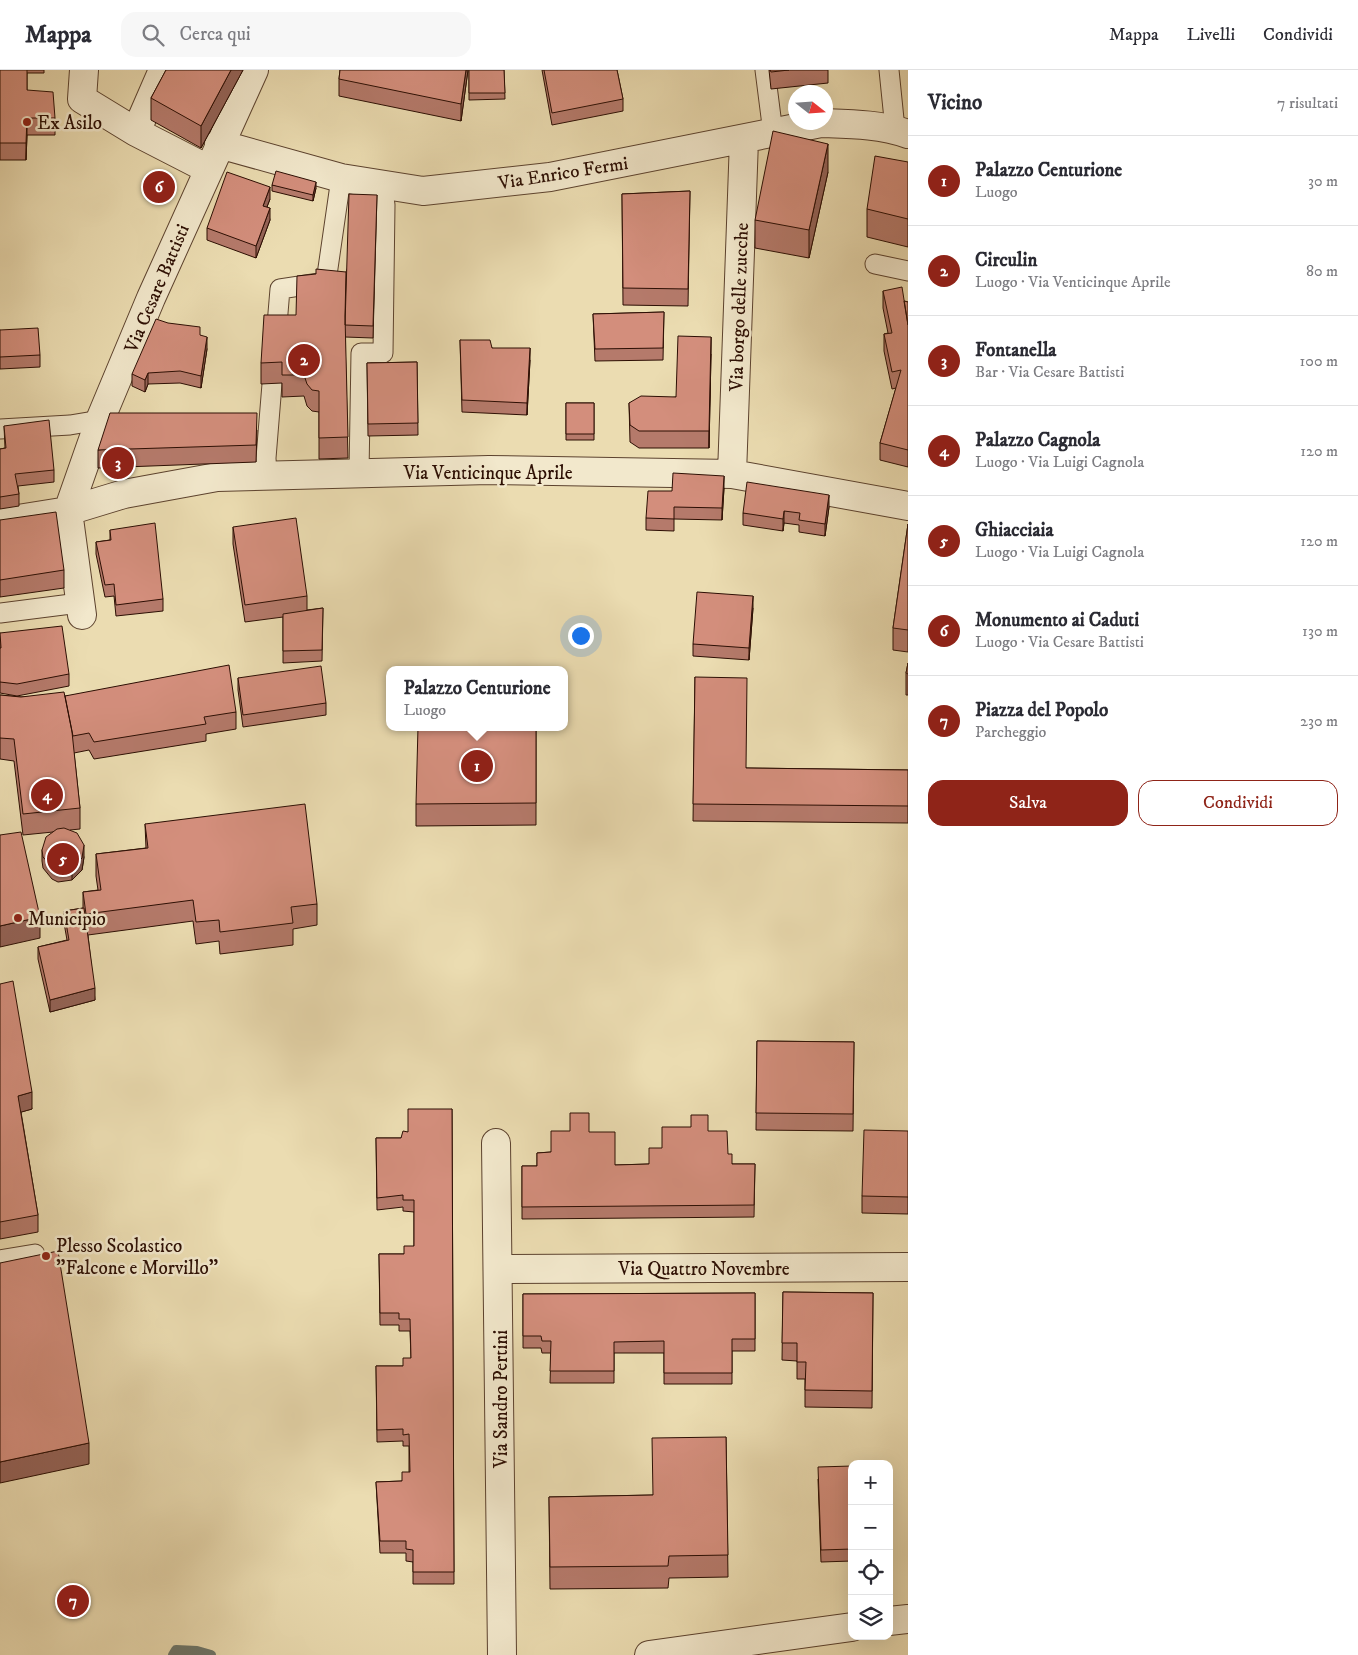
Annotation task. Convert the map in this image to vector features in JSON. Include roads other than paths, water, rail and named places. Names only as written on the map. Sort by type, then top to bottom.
[{"type":"street","points":[[84,70],[82,99],[136,132],[208,169]]},
{"type":"street","points":[[136,132],[163,70]]},
{"type":"street","name":"Via Cesare Battisti","points":[[68,511],[100,420],[151,298],[254,70]]},
{"type":"street","name":"Via Enrico Fermi","points":[[219,144],[341,178],[423,191],[550,176],[744,140],[820,123],[860,124],[902,132]]},
{"type":"street","name":"Via borgo delle zucche","points":[[732,474],[744,140]]},
{"type":"street","name":"Via Venticinque Aprile","points":[[0,522],[68,511],[124,494],[217,477],[489,470],[732,474],[908,506]]},
{"type":"street","points":[[68,511],[80,609]]},
{"type":"street","name":"Via Sandro Pertini","points":[[496,1143],[499,1269],[502,1655]]},
{"type":"street","name":"Via Quattro Novembre","points":[[499,1269],[908,1267]]},
{"type":"street","points":[[893,1621],[908,1619]]},
{"type":"street","points":[[649,1655],[848,1627]]},
{"type":"lane","points":[[765,70],[773,133]]},
{"type":"lane","points":[[889,70],[902,132]]},
{"type":"lane","points":[[276,337],[280,288],[326,282],[341,178]]},
{"type":"lane","points":[[359,473],[361,353],[383,353],[385,205],[382,184]]},
{"type":"lane","points":[[875,264],[908,271]]},
{"type":"lane","points":[[267,476],[266,458],[272,384]]},
{"type":"lane","points":[[0,429],[70,425],[100,420]]},
{"type":"lane","points":[[0,613],[80,609]]},
{"type":"lane","points":[[0,1260],[35,1254]]},
{"type":"waterway","points":[[173,1655],[176,1650],[197,1651],[211,1655]]},
{"type":"place","name":"Ex Asilo","points":[[27,122]]},
{"type":"place","name":"Monumento ai Caduti","points":[[159,187]]},
{"type":"place","name":"Circulin","points":[[304,360]]},
{"type":"place","name":"Fontanella","points":[[118,463]]},
{"type":"place","name":"Palazzo Centurione","points":[[477,766]]},
{"type":"place","name":"Palazzo Cagnola","points":[[47,795]]},
{"type":"place","name":"Ghiacciaia","points":[[63,859]]},
{"type":"place","name":"Municipio","points":[[18,918]]},
{"type":"place","name":"Plesso Scolastico \"Falcone e Morvillo\"","points":[[46,1256]]},
{"type":"place","name":"Piazza del Popolo","points":[[73,1601]]}]
